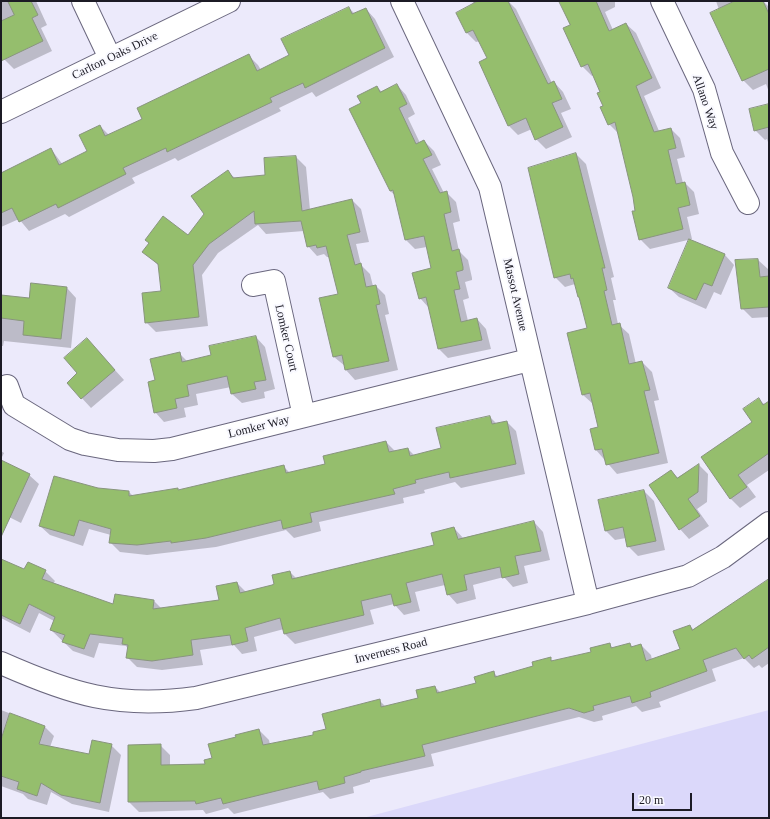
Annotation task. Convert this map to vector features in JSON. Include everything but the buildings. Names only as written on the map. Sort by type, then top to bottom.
[{"type":"street","points":[[83,1],[110,58]]},
{"type":"street","name":"Carlton Oaks Drive","points":[[1,112],[229,1]]},
{"type":"street","name":"Massot Avenue","points":[[402,1],[490,187],[588,604]]},
{"type":"street","name":"Allano Way","points":[[662,1],[704,90],[722,153],[748,202]]},
{"type":"street","name":"Lomker Court","points":[[253,285],[274,281],[304,416]]},
{"type":"street","name":"Lomker Way","points":[[7,386],[14,405],[70,439],[86,444],[118,450],[148,451],[172,449],[530,360]]},
{"type":"street","name":"Inverness Road","points":[[1,663],[54,686],[79,694],[106,699],[132,702],[174,701],[203,696],[588,604],[688,576],[723,556],[769,523]]},
{"type":"shaded area","points":[[769,710],[769,818],[363,818]]}]
